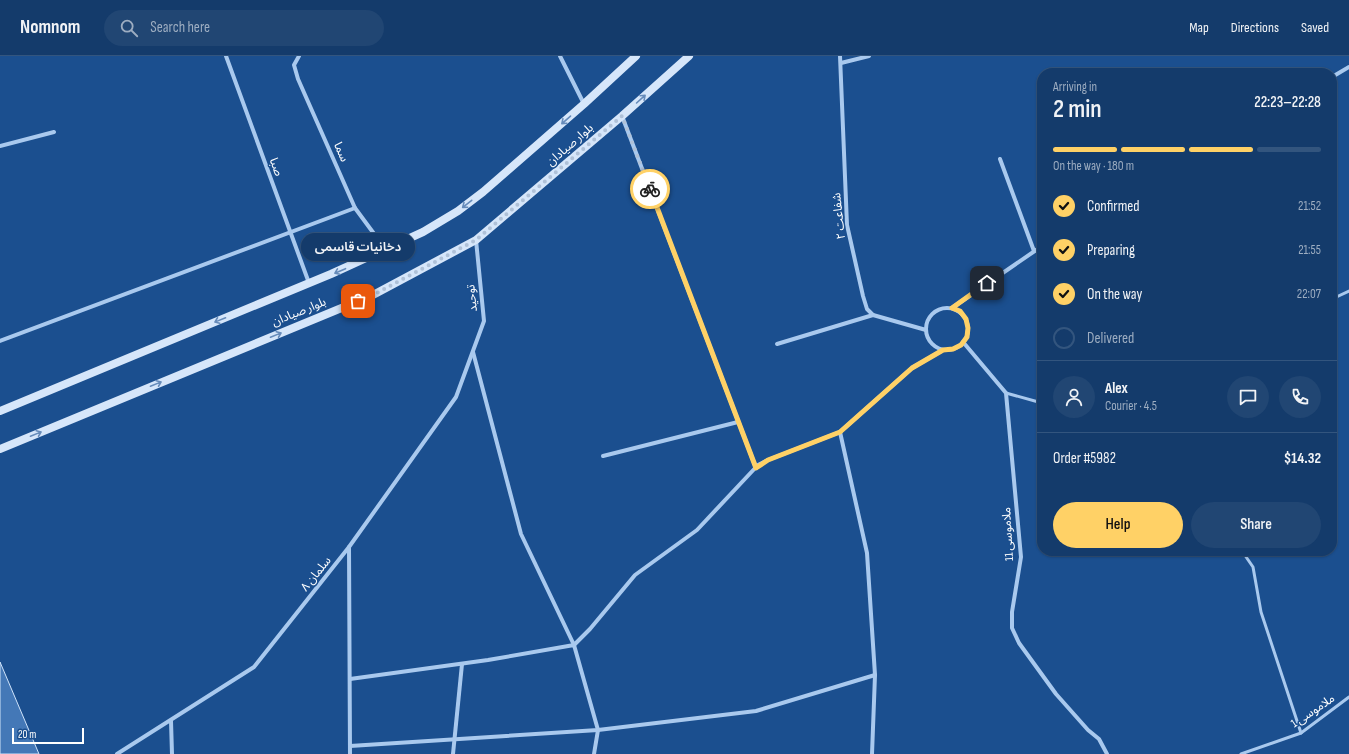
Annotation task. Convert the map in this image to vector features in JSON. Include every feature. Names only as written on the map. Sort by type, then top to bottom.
[{"type":"main road","name":"بلوار صیادان","points":[[0,411],[309,284],[423,232],[458,211],[482,192],[584,104],[636,56]]},
{"type":"main road","name":"بلوار صیادان","points":[[0,449],[373,295],[476,240],[622,116],[689,56]]},
{"type":"street","name":"صبا","points":[[226,56],[289,233],[309,284]]},
{"type":"street","name":"سما","points":[[299,56],[294,65],[298,79],[355,208],[386,250]]},
{"type":"street","points":[[560,56],[584,104]]},
{"type":"street","name":"شفاعت ۲","points":[[840,56],[847,225],[863,296],[867,309],[873,315]]},
{"type":"street","points":[[841,63],[869,56]]},
{"type":"street","points":[[1337,74],[1349,67]]},
{"type":"street","points":[[622,116],[756,468]]},
{"type":"street","points":[[0,146],[54,132]]},
{"type":"street","points":[[1000,159],[1034,250]]},
{"type":"street","points":[[0,341],[355,208]]},
{"type":"street","name":"توحید","points":[[473,352],[484,321],[476,240]]},
{"type":"street","points":[[952,308],[1037,248]]},
{"type":"street","points":[[350,679],[462,664],[574,645],[590,630],[635,575],[697,530],[756,468],[768,460],[840,432],[912,368],[943,350],[953,349],[963,342],[967,337],[968,328],[966,319],[960,311],[952,308],[941,309],[933,313],[927,321],[926,330],[928,339],[935,346],[943,350]]},
{"type":"street","points":[[777,344],[873,315],[926,330]]},
{"type":"street","points":[[963,342],[1006,393]]},
{"type":"street","points":[[473,352],[521,534],[574,645],[598,730],[594,754]]},
{"type":"street","name":"سلمان ۸","points":[[117,754],[254,667],[349,548],[456,397],[473,352]]},
{"type":"street","name":"ملاموسی 11","points":[[1006,393],[1021,557],[1012,612],[1012,628],[1019,643],[1056,694],[1088,730],[1099,739],[1107,754]]},
{"type":"street","points":[[603,456],[738,422]]},
{"type":"street","points":[[840,432],[867,553],[875,675],[872,754]]},
{"type":"street","points":[[349,548],[350,754]]},
{"type":"street","points":[[453,754],[462,664]]},
{"type":"street","points":[[350,746],[598,730],[756,711],[875,675]]},
{"type":"street","points":[[171,721],[172,754]]},
{"type":"lane","points":[[1337,297],[1349,291]]},
{"type":"lane","points":[[1006,393],[1037,402]]},
{"type":"lane","points":[[1245,556],[1253,567],[1260,612],[1301,733]]},
{"type":"lane","name":"ملاموسی 1","points":[[1241,754],[1301,733],[1349,697]]},
{"type":"building","points":[[0,662],[39,754],[0,754]]},
{"type":"way so far","points":[[358,301],[373,295],[476,240],[505,217],[622,116],[650,189]]},
{"type":"place","name":"دخانیات قاسمی","points":[[358,301]]},
{"type":"route","points":[[650,189],[756,468],[768,460],[840,432],[912,368],[943,350],[953,349],[961,345],[967,337],[968,328],[966,319],[960,311],[952,308],[987,283]]}]
